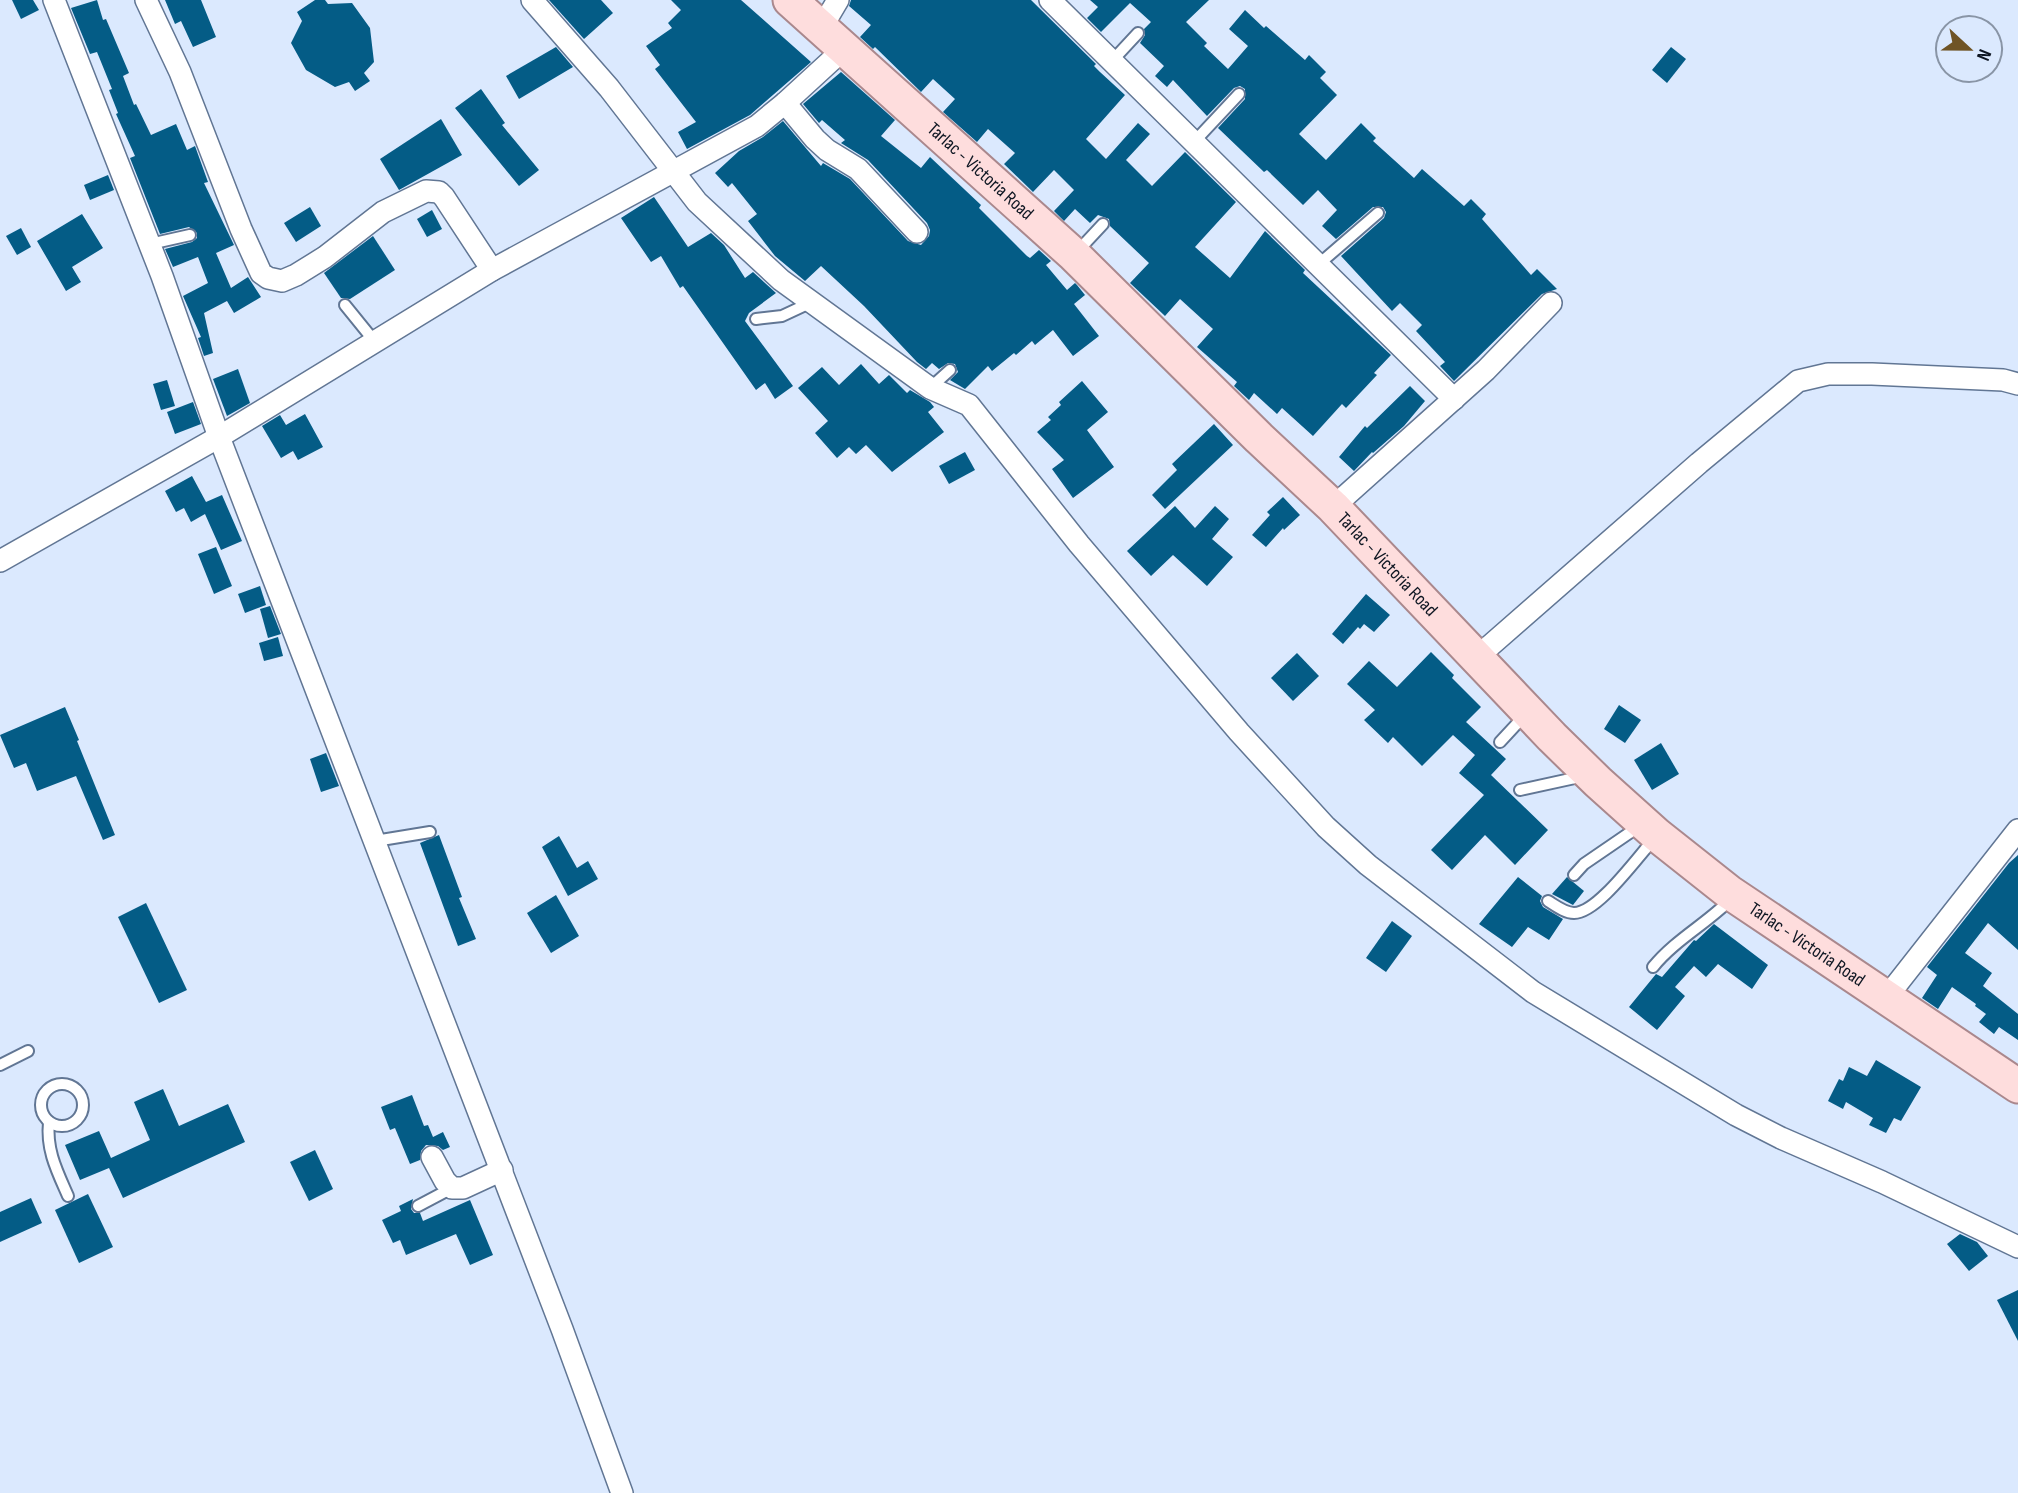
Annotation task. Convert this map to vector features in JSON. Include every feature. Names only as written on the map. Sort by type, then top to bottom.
[{"type":"main road","name":"Tarlac - Victoria Road","points":[[790,0],[835,25],[1074,255],[1249,429],[1333,507],[1590,775],[1650,829],[1735,895],[2018,1086]]},
{"type":"street","points":[[54,0],[150,244],[219,437],[502,1170],[622,1493]]},
{"type":"street","points":[[146,0],[180,72],[261,273],[274,281],[282,281],[296,275],[325,257],[383,212],[426,191],[433,191],[444,197],[492,270]]},
{"type":"street","points":[[531,0],[609,88],[697,202],[781,279],[930,388],[969,405],[1079,544],[1239,733],[1326,827],[1368,865],[1533,992],[1736,1115],[2018,1247]]},
{"type":"street","points":[[1053,1],[1454,398]]},
{"type":"street","points":[[0,561],[219,437],[492,270],[757,126],[785,103],[835,25]]},
{"type":"street","points":[[785,103],[821,144],[858,169],[917,232]]},
{"type":"street","points":[[1333,507],[1454,398],[1551,303]]},
{"type":"street","points":[[1476,658],[1699,463],[1798,381],[1828,374],[1872,374],[2003,380],[2018,384]]},
{"type":"street","points":[[1886,998],[2018,830]]},
{"type":"street","points":[[432,1157],[445,1181],[453,1188],[463,1188],[502,1170]]},
{"type":"lane","points":[[1112,61],[1138,33]]},
{"type":"lane","points":[[1194,142],[1239,94]]},
{"type":"lane","points":[[1320,264],[1378,213]]},
{"type":"lane","points":[[1074,255],[1103,224]]},
{"type":"lane","points":[[150,244],[190,235]]},
{"type":"lane","points":[[756,319],[782,316],[813,302]]},
{"type":"lane","points":[[345,305],[374,342]]},
{"type":"lane","points":[[930,388],[950,370]]},
{"type":"lane","points":[[1500,742],[1528,712]]},
{"type":"lane","points":[[1520,790],[1590,775]]},
{"type":"lane","points":[[1574,875],[1584,864],[1650,829]]},
{"type":"lane","points":[[1548,901],[1571,913],[1588,909],[1601,899],[1650,829]]},
{"type":"lane","points":[[375,841],[430,832]]},
{"type":"lane","points":[[1653,967],[1665,953],[1735,895]]},
{"type":"lane","points":[[0,1065],[28,1051]]},
{"type":"lane","points":[[49,1122],[62,1127],[75,1122],[83,1111],[83,1098],[75,1087],[63,1083],[50,1087],[42,1098],[42,1112],[49,1122],[49,1153],[68,1196]]},
{"type":"lane","points":[[418,1206],[453,1188]]},
{"type":"building","points":[[12,0],[33,0],[39,10],[21,19]]},
{"type":"building","points":[[97,0],[103,20],[106,19],[129,73],[123,76],[134,105],[136,104],[151,135],[176,124],[187,150],[195,146],[208,182],[204,183],[234,245],[216,253],[231,288],[248,277],[261,297],[234,313],[227,301],[204,313],[213,353],[204,356],[198,338],[201,337],[183,296],[208,283],[198,257],[173,267],[165,249],[192,242],[197,238],[197,233],[189,227],[160,234],[130,158],[135,156],[116,114],[118,113],[109,90],[112,89],[97,52],[90,54],[71,8]]},
{"type":"building","points":[[165,0],[201,0],[216,37],[193,47],[181,21],[175,24]]},
{"type":"building","points":[[315,0],[325,0],[328,4],[352,3],[370,28],[374,62],[364,73],[370,81],[355,91],[349,82],[335,87],[306,70],[291,43],[302,21],[297,12]]},
{"type":"building","points":[[549,0],[601,0],[613,13],[584,39]]},
{"type":"building","points":[[671,0],[741,0],[811,62],[750,115],[687,149],[678,132],[696,122],[655,69],[660,65],[646,46],[672,28],[668,23],[681,10]]},
{"type":"building","points":[[851,0],[1031,0],[1125,95],[1086,139],[1106,159],[1138,123],[1150,134],[1126,160],[1152,186],[1185,152],[1236,202],[1195,247],[1230,278],[1265,231],[1305,270],[1303,273],[1391,355],[1374,373],[1377,375],[1346,408],[1342,404],[1313,436],[1282,408],[1277,414],[1254,393],[1249,400],[1234,386],[1237,382],[1197,347],[1213,329],[1180,299],[1165,316],[1130,283],[1149,263],[1110,226],[1109,219],[1098,215],[1090,223],[1075,209],[1064,221],[1054,211],[1074,190],[1054,170],[1033,192],[1004,164],[1015,153],[988,129],[977,142],[943,112],[955,99],[933,79],[921,92],[875,47],[873,49],[860,37],[871,25],[849,6]]},
{"type":"building","points":[[1090,0],[1209,0],[1186,22],[1207,43],[1204,46],[1228,69],[1248,46],[1229,29],[1245,10],[1305,60],[1309,55],[1326,72],[1320,78],[1337,95],[1299,134],[1326,160],[1361,123],[1376,138],[1373,141],[1414,178],[1422,169],[1464,206],[1471,199],[1486,214],[1482,219],[1531,275],[1537,269],[1557,289],[1542,294],[1454,381],[1440,366],[1445,362],[1416,331],[1422,325],[1400,303],[1392,311],[1341,256],[1384,218],[1386,212],[1383,207],[1373,207],[1336,239],[1322,226],[1337,210],[1318,190],[1303,205],[1218,128],[1245,99],[1245,89],[1240,86],[1234,88],[1207,116],[1173,80],[1167,87],[1155,76],[1164,66],[1140,43],[1145,35],[1144,29],[1151,22],[1130,3],[1101,32],[1087,18],[1098,7]]},
{"type":"building","points":[[556,47],[573,67],[519,99],[506,76]]},
{"type":"building","points":[[1671,47],[1686,59],[1667,83],[1652,70]]},
{"type":"building","points":[[841,72],[895,120],[881,136],[921,168],[930,157],[981,205],[979,208],[1027,256],[1030,258],[1039,250],[1051,261],[1046,265],[1067,290],[1075,283],[1077,285],[1085,295],[1074,304],[1099,336],[1073,356],[1053,330],[1035,345],[1032,341],[1016,355],[1014,353],[992,371],[988,366],[965,389],[950,380],[958,372],[955,364],[948,363],[939,369],[932,363],[926,369],[821,266],[805,281],[775,256],[748,221],[757,214],[732,183],[728,187],[715,173],[739,151],[783,121],[821,166],[823,163],[850,179],[908,241],[921,245],[929,236],[927,223],[868,160],[841,143],[845,140],[822,120],[819,123],[803,104]]},
{"type":"building","points":[[481,89],[505,123],[502,125],[539,170],[519,186],[455,108]]},
{"type":"building","points":[[441,119],[462,155],[399,190],[380,159]]},
{"type":"building","points":[[108,175],[114,190],[90,200],[84,185]]},
{"type":"building","points":[[654,197],[688,247],[711,233],[724,245],[745,278],[753,272],[776,293],[749,313],[745,321],[793,386],[775,399],[765,383],[756,390],[683,286],[680,288],[661,256],[651,262],[621,218]]},
{"type":"building","points":[[310,207],[321,226],[296,242],[284,223]]},
{"type":"building","points":[[432,210],[442,229],[427,237],[417,219]]},
{"type":"building","points":[[82,214],[103,248],[72,267],[81,282],[66,291],[37,241]]},
{"type":"building","points":[[21,228],[31,247],[17,255],[6,236]]},
{"type":"building","points":[[373,236],[395,270],[350,299],[341,298],[324,273]]},
{"type":"building","points":[[861,364],[879,384],[889,375],[907,393],[910,390],[930,402],[934,407],[928,412],[944,432],[892,472],[866,445],[856,454],[849,447],[837,458],[815,433],[828,421],[798,388],[822,367],[839,385]]},
{"type":"building","points":[[238,369],[250,403],[227,416],[213,379]]},
{"type":"building","points":[[167,380],[175,406],[161,410],[153,384]]},
{"type":"building","points":[[1082,381],[1108,412],[1087,430],[1114,467],[1073,498],[1052,469],[1064,460],[1037,432],[1051,420],[1048,417],[1061,405],[1059,402]]},
{"type":"building","points":[[1410,386],[1425,401],[1404,426],[1354,471],[1339,457],[1365,426],[1367,428]]},
{"type":"building","points":[[193,402],[201,424],[175,434],[167,412]]},
{"type":"building","points":[[305,414],[323,447],[298,460],[293,451],[281,458],[262,426],[280,415],[286,425]]},
{"type":"building","points":[[1214,424],[1233,445],[1165,509],[1152,495],[1177,470],[1172,464]]},
{"type":"building","points":[[965,452],[975,470],[949,484],[939,466]]},
{"type":"building","points":[[192,476],[206,502],[222,495],[242,541],[221,550],[205,514],[191,522],[184,508],[176,512],[165,491]]},
{"type":"building","points":[[1283,497],[1300,515],[1284,530],[1283,528],[1266,547],[1252,535],[1270,515],[1267,512]]},
{"type":"building","points":[[1175,506],[1195,528],[1215,506],[1229,519],[1212,539],[1233,557],[1207,586],[1173,555],[1151,576],[1127,551]]},
{"type":"building","points":[[216,547],[232,586],[214,594],[198,554]]},
{"type":"building","points":[[260,586],[266,605],[245,613],[238,594]]},
{"type":"building","points":[[1366,594],[1390,615],[1374,632],[1364,624],[1360,629],[1358,627],[1343,644],[1332,634]]},
{"type":"building","points":[[270,606],[281,634],[268,638],[260,609]]},
{"type":"building","points":[[278,637],[283,656],[264,661],[259,643]]},
{"type":"building","points":[[1431,652],[1481,707],[1466,722],[1506,759],[1491,775],[1548,830],[1515,865],[1485,835],[1452,870],[1431,850],[1484,795],[1459,773],[1475,755],[1453,735],[1422,766],[1393,737],[1388,743],[1364,720],[1375,710],[1347,684],[1369,661],[1397,687]]},
{"type":"building","points":[[1297,653],[1319,676],[1293,701],[1271,678]]},
{"type":"building","points":[[1619,705],[1641,720],[1625,743],[1604,729]]},
{"type":"building","points":[[65,707],[115,835],[103,840],[76,776],[37,791],[26,763],[14,768],[0,735]]},
{"type":"building","points":[[1661,743],[1679,774],[1652,790],[1634,760]]},
{"type":"building","points":[[326,753],[339,786],[321,792],[310,759]]},
{"type":"building","points":[[439,835],[462,897],[459,898],[476,939],[458,946],[420,843]]},
{"type":"building","points":[[559,836],[577,868],[588,861],[598,879],[568,896],[542,847]]},
{"type":"building","points":[[2018,855],[2018,950],[1988,923],[1965,953],[1992,973],[1983,986],[2018,1014],[2018,1040],[1999,1027],[1994,1034],[1979,1022],[1986,1014],[1952,987],[1938,1009],[1922,998],[1937,975],[1927,967]]},
{"type":"building","points":[[1518,877],[1542,896],[1540,901],[1543,907],[1563,919],[1549,940],[1528,927],[1512,947],[1479,924]]},
{"type":"building","points":[[1567,877],[1584,891],[1573,905],[1552,894]]},
{"type":"building","points":[[556,895],[579,936],[551,953],[527,913]]},
{"type":"building","points":[[146,903],[187,990],[159,1003],[118,917]]},
{"type":"building","points":[[1392,921],[1412,936],[1386,972],[1366,958]]},
{"type":"building","points":[[1714,924],[1768,965],[1752,989],[1718,964],[1706,977],[1694,966],[1675,987],[1685,996],[1657,1030],[1629,1007],[1656,974],[1662,977],[1694,940]]},
{"type":"building","points":[[1876,1060],[1921,1087],[1901,1121],[1894,1118],[1886,1133],[1869,1125],[1873,1118],[1846,1102],[1843,1109],[1828,1101],[1839,1079],[1843,1081],[1849,1067],[1867,1076]]},
{"type":"building","points":[[163,1089],[179,1126],[228,1104],[245,1142],[123,1198],[109,1168],[80,1180],[65,1145],[99,1131],[111,1158],[150,1140],[134,1102]]},
{"type":"building","points":[[412,1095],[424,1126],[428,1125],[433,1137],[443,1132],[450,1147],[443,1150],[438,1146],[426,1145],[421,1151],[420,1160],[410,1164],[395,1128],[390,1130],[381,1107]]},
{"type":"building","points":[[315,1150],[333,1189],[309,1201],[290,1162]]},
{"type":"building","points":[[88,1194],[113,1247],[79,1263],[55,1210]]},
{"type":"building","points":[[31,1198],[42,1223],[0,1242],[0,1212]]},
{"type":"building","points":[[413,1199],[411,1209],[414,1213],[420,1213],[423,1221],[470,1200],[493,1255],[470,1265],[456,1234],[406,1255],[400,1240],[393,1243],[382,1220],[401,1211],[399,1206]]},
{"type":"building","points":[[1960,1234],[1977,1242],[1988,1256],[1969,1271],[1947,1244]]},
{"type":"building","points":[[2018,1290],[2018,1341],[1997,1300]]}]
